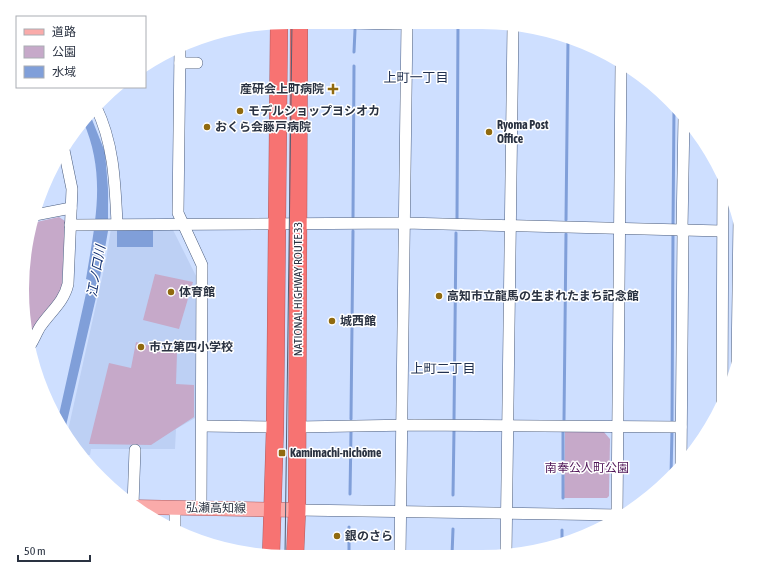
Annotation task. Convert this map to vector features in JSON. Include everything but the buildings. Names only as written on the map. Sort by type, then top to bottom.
[{"type":"highway","name":"NATIONAL HIGHWAY ROUTE 33","points":[[295,550],[297,510],[299,29]]},
{"type":"highway","name":"NATIONAL HIGHWAY ROUTE 33","points":[[271,549],[275,427],[279,30]]},
{"type":"main road","name":"弘瀬高知線","points":[[147,507],[297,510]]},
{"type":"street","points":[[400,550],[405,223],[402,29]]},
{"type":"street","points":[[506,549],[513,31]]},
{"type":"street","points":[[180,53],[178,213],[202,265],[201,508]]},
{"type":"street","points":[[180,63],[197,63]]},
{"type":"street","points":[[619,511],[618,426],[621,70]]},
{"type":"street","points":[[98,113],[106,133],[114,166],[114,223]]},
{"type":"street","points":[[681,456],[684,126]]},
{"type":"street","points":[[34,339],[40,327],[66,292],[72,189],[65,157]]},
{"type":"street","points":[[722,389],[723,192]]},
{"type":"street","points":[[41,214],[71,208]]},
{"type":"street","points":[[70,224],[405,223],[510,227],[722,231]]},
{"type":"street","points":[[737,338],[739,248]]},
{"type":"street","points":[[202,426],[275,427]]},
{"type":"street","points":[[297,427],[681,427]]},
{"type":"street","points":[[133,498],[135,450]]},
{"type":"street","points":[[174,523],[175,508]]},
{"type":"street","points":[[297,510],[611,516]]},
{"type":"shaded area","name":"市立第四小学校","points":[[111,228],[172,228],[196,276],[195,418],[176,429],[175,449],[91,449],[89,455],[69,427],[106,260]]},
{"type":"green space","points":[[59,217],[65,221],[62,285],[58,297],[47,309],[33,333],[29,290],[31,255],[38,222]]},
{"type":"green space","name":"体育館","points":[[155,274],[193,282],[179,329],[143,320]]},
{"type":"green space","points":[[136,342],[177,353],[176,384],[194,385],[194,417],[151,445],[89,444],[109,363],[131,368]]},
{"type":"green space","name":"南奉公人町公園","points":[[565,430],[603,431],[610,439],[609,496],[607,498],[564,498]]},
{"type":"water","name":"江ノ口川","points":[[92,120],[105,152],[108,189],[108,231],[98,289],[66,424],[60,412],[89,280],[86,279],[93,238],[97,199],[95,161],[85,128]]},
{"type":"water","points":[[117,229],[153,229],[153,247],[117,247]]},
{"type":"waterway","points":[[457,219],[458,29]]},
{"type":"waterway","points":[[354,52],[355,30]]},
{"type":"waterway","points":[[566,220],[568,44]]},
{"type":"waterway","points":[[353,217],[354,66]]},
{"type":"waterway","points":[[673,226],[674,114]]},
{"type":"waterway","points":[[351,419],[353,231]]},
{"type":"waterway","points":[[454,420],[456,233]]},
{"type":"waterway","points":[[564,420],[566,234]]},
{"type":"waterway","points":[[672,424],[673,234]]},
{"type":"waterway","points":[[453,495],[454,430]]},
{"type":"waterway","points":[[563,430],[563,498]]},
{"type":"waterway","points":[[671,468],[672,430]]},
{"type":"waterway","points":[[350,494],[351,432]]},
{"type":"waterway","points":[[349,527],[349,550]]},
{"type":"waterway","points":[[452,550],[453,529]]},
{"type":"waterway","points":[[562,530],[562,537]]},
{"type":"tram line","points":[[285,550],[292,29]]},
{"type":"place","name":"産研会上町病院","points":[[333,89]]},
{"type":"place","name":"モデルショップヨシオカ","points":[[240,111]]},
{"type":"place","name":"おくら会藤戸病院","points":[[207,127]]},
{"type":"place","name":"Ryoma Post Office","points":[[489,132]]},
{"type":"place","name":"体育館","points":[[171,292]]},
{"type":"place","name":"高知市立龍馬の生まれたまち記念館","points":[[439,296]]},
{"type":"place","name":"城西館","points":[[332,321]]},
{"type":"place","name":"市立第四小学校","points":[[141,347]]},
{"type":"place","name":"Kamimachi-nichōme","points":[[282,453]]},
{"type":"place","name":"銀のさら","points":[[337,536]]},
{"type":"district","name":"上町一丁目","points":[[416,77]]},
{"type":"district","name":"上町二丁目","points":[[443,368]]}]
